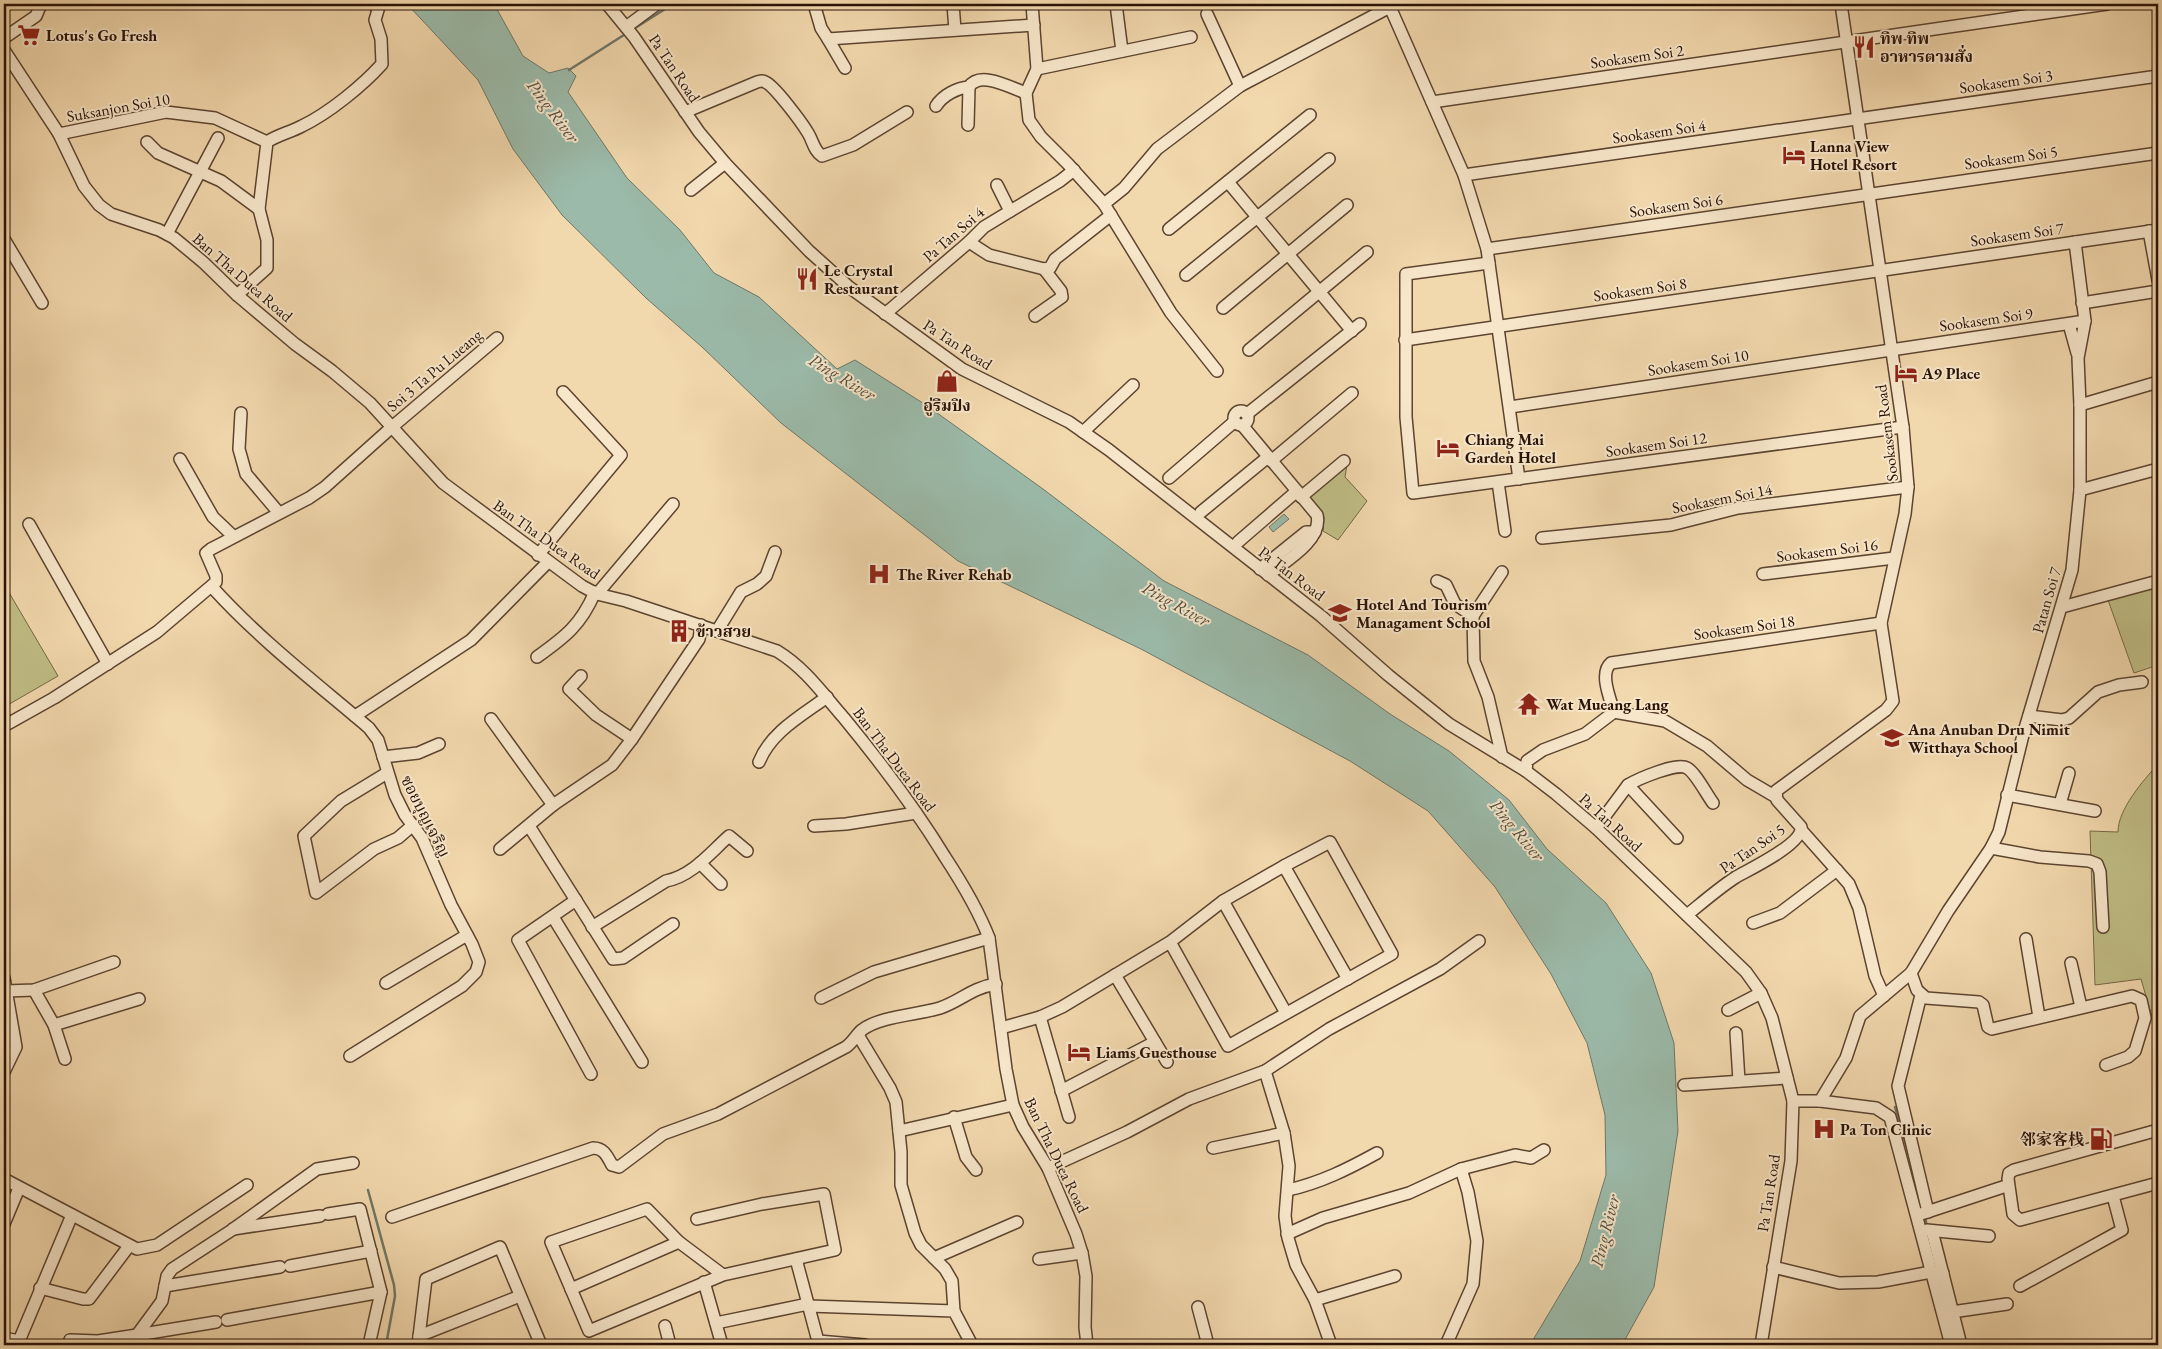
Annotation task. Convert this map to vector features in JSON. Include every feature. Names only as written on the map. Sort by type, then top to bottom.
[{"type":"street","points":[[4,38],[36,16],[41,4]]},
{"type":"street","points":[[237,294],[267,268],[267,240],[259,209],[267,142],[304,125],[331,108],[373,74],[382,64],[381,40],[375,20],[378,10],[374,4]]},
{"type":"street","name":"Pa Tan Road","points":[[608,4],[634,37],[699,132],[724,163],[809,251],[849,287],[962,369],[1056,415],[1083,432],[1321,616],[1388,675],[1449,724],[1526,771],[1596,828],[1746,972],[1762,993],[1772,1018],[1793,1101],[1791,1161],[1761,1345]]},
{"type":"street","points":[[626,26],[657,4]]},
{"type":"street","points":[[814,4],[821,28],[845,68]]},
{"type":"street","points":[[953,4],[956,30]]},
{"type":"street","points":[[1032,4],[1037,69],[1026,93],[1029,120],[1040,138],[1074,170],[1104,204],[1172,313],[1217,372]]},
{"type":"street","points":[[1116,4],[1122,51]]},
{"type":"street","name":"Sookasem Road","points":[[1776,798],[1778,788],[1893,703],[1881,623],[1905,514],[1908,487],[1903,427],[1841,4]]},
{"type":"street","name":"Sookasem Soi 2","points":[[1432,102],[2107,4]]},
{"type":"street","points":[[1104,204],[1124,188],[1158,149],[1240,86],[1390,7],[1464,175],[1487,249],[1519,479]]},
{"type":"street","points":[[1207,14],[1240,86]]},
{"type":"street","points":[[828,39],[1034,25]]},
{"type":"street","points":[[1037,69],[1191,37]]},
{"type":"street","name":"Ban Tha Duea Road","points":[[5,54],[59,134],[84,186],[99,205],[111,214],[167,234],[203,262],[295,344],[332,371],[370,403],[444,483],[582,586],[596,593],[701,625],[777,651],[785,656],[807,674],[883,764],[982,917],[989,938],[1006,1069],[1013,1105],[1023,1127],[1048,1168],[1076,1234],[1082,1254],[1086,1276],[1085,1327],[1087,1345]]},
{"type":"street","name":"Sookasem Soi 3","points":[[1858,119],[2158,76]]},
{"type":"street","points":[[968,125],[969,87],[972,82],[981,79],[990,80],[1026,93]]},
{"type":"street","points":[[685,112],[757,82],[764,81],[785,102],[808,132],[818,153],[822,156],[853,144],[907,112]]},
{"type":"street","points":[[936,106],[959,88],[969,87]]},
{"type":"street","name":"Suksanjon Soi 10","points":[[59,134],[166,112],[215,118],[267,142]]},
{"type":"street","points":[[1169,229],[1310,115]]},
{"type":"street","name":"Sookasem Soi 4","points":[[1464,175],[1858,119]]},
{"type":"street","points":[[167,234],[218,138]]},
{"type":"street","points":[[147,142],[158,153],[221,181],[259,209]]},
{"type":"street","name":"Sookasem Soi 5","points":[[1869,194],[1918,183],[2158,153]]},
{"type":"street","points":[[1186,275],[1329,160]]},
{"type":"street","points":[[691,190],[724,163]]},
{"type":"street","name":"Pa Tan Soi 4","points":[[885,314],[969,242],[984,226],[1060,181],[1074,170]]},
{"type":"street","points":[[1228,182],[1320,292],[1356,328],[1247,414],[1238,411],[1234,416],[1238,424],[1317,515],[1319,523],[1312,539],[1264,572]]},
{"type":"street","points":[[997,185],[1010,211]]},
{"type":"street","name":"Sookasem Soi 6","points":[[1487,249],[1869,194]]},
{"type":"street","points":[[1223,308],[1347,205]]},
{"type":"street","points":[[969,242],[989,255],[1044,269],[1050,268],[1055,259],[1111,215]]},
{"type":"street","points":[[2154,231],[2158,280]]},
{"type":"street","name":"Sookasem Soi 7","points":[[1880,270],[2154,231]]},
{"type":"street","points":[[4,239],[42,303]]},
{"type":"street","name":"Patan Soi 7","points":[[1820,1101],[1846,1058],[1860,1016],[1911,973],[1948,910],[1991,848],[1999,832],[2007,795],[2029,716],[2072,570],[2080,490],[2078,358],[2085,321],[2075,242]]},
{"type":"street","points":[[1249,350],[1368,252]]},
{"type":"street","points":[[1406,340],[1406,274],[1489,263]]},
{"type":"street","points":[[1034,316],[1062,297],[1061,291],[1044,269]]},
{"type":"street","name":"Sookasem Soi 8","points":[[1406,340],[1880,270]]},
{"type":"street","points":[[2082,302],[2158,291]]},
{"type":"street","name":"Sookasem Soi 9","points":[[1891,348],[2085,321]]},
{"type":"street","points":[[2069,324],[2078,358]]},
{"type":"street","name":"Soi 3 Ta Pu Lueang","points":[[212,587],[216,582],[216,576],[206,553],[232,536],[279,513],[325,487],[497,338]]},
{"type":"street","name":"Sookasem Soi 12","points":[[1406,340],[1406,417],[1413,493],[1903,427]]},
{"type":"street","name":"Sookasem Soi 10","points":[[1510,407],[1891,348]]},
{"type":"street","points":[[2080,405],[2158,382]]},
{"type":"street","points":[[1083,432],[1133,385]]},
{"type":"street","points":[[538,555],[621,455],[563,392]]},
{"type":"street","points":[[1201,512],[1352,393]]},
{"type":"street","points":[[241,413],[239,449],[246,474],[279,513]]},
{"type":"street","points":[[1169,478],[1238,424]]},
{"type":"street","points":[[180,460],[213,517],[232,536]]},
{"type":"street","points":[[1238,542],[1344,461]]},
{"type":"street","points":[[2080,490],[2158,469]]},
{"type":"street","points":[[1498,482],[1505,531]]},
{"type":"street","name":"Sookasem Soi 14","points":[[1542,538],[1670,525],[1738,508],[1908,487]]},
{"type":"street","points":[[537,657],[562,639],[586,613],[596,593],[673,504]]},
{"type":"street","points":[[29,524],[108,664]]},
{"type":"street","points":[[717,631],[740,592],[757,584],[766,576],[775,552]]},
{"type":"street","name":"Sookasem Soi 16","points":[[1763,574],[1894,558]]},
{"type":"street","points":[[355,716],[471,640],[548,562]]},
{"type":"street","points":[[1502,572],[1473,616],[1474,661],[1488,697],[1502,757]]},
{"type":"street","points":[[1437,581],[1446,585],[1455,604],[1473,616]]},
{"type":"street","points":[[2062,607],[2158,581]]},
{"type":"street","points":[[4,726],[54,698],[157,632],[212,587]]},
{"type":"street","name":"ซอยบุญเจริญ","points":[[212,587],[238,615],[292,666],[369,728],[378,740],[395,795],[422,838],[451,905],[468,935],[479,962],[476,972],[462,986],[350,1056]]},
{"type":"street","name":"Sookasem Soi 18","points":[[1614,712],[1605,675],[1606,666],[1611,663],[1881,623]]},
{"type":"street","points":[[500,849],[553,805],[612,765],[632,739],[699,639],[701,625]]},
{"type":"street","points":[[581,676],[568,689],[596,715],[632,739]]},
{"type":"street","points":[[2029,716],[2062,720],[2069,718],[2098,692],[2119,685],[2142,682]]},
{"type":"street","points":[[759,762],[764,750],[778,734],[826,697]]},
{"type":"street","points":[[1526,771],[1527,760],[1544,750],[1585,734],[1614,712]]},
{"type":"street","name":"Pa Tan Soi 5","points":[[1614,712],[1665,721],[1707,746],[1747,780],[1776,798],[1801,827],[1802,831],[1792,843],[1773,857],[1736,878],[1687,915]]},
{"type":"street","points":[[491,720],[553,805]]},
{"type":"street","points":[[383,757],[418,753],[439,744]]},
{"type":"street","points":[[1596,828],[1628,785],[1642,778],[1680,766],[1688,768],[1713,803]]},
{"type":"street","points":[[387,773],[341,801],[304,836],[316,893],[374,849],[398,838],[413,825]]},
{"type":"street","points":[[2060,804],[2069,773]]},
{"type":"street","points":[[1628,785],[1677,838]]},
{"type":"street","points":[[2007,795],[2095,812]]},
{"type":"street","points":[[814,826],[846,824],[916,814]]},
{"type":"street","points":[[529,826],[614,959],[623,958],[673,924]]},
{"type":"street","points":[[1802,831],[1849,884],[1859,908],[1875,976],[1884,996]]},
{"type":"street","points":[[592,927],[666,880],[679,878],[700,863],[730,836],[747,851]]},
{"type":"street","points":[[1002,1028],[1040,1017],[1062,1007],[1170,942],[1223,901],[1330,842],[1392,954],[1228,1046],[1170,942]]},
{"type":"street","points":[[1991,848],[2040,857],[2079,860],[2097,864],[2100,872],[2103,927]]},
{"type":"street","points":[[700,863],[721,884]]},
{"type":"street","points":[[1284,866],[1348,979]]},
{"type":"street","points":[[1753,923],[1780,913],[1837,870]]},
{"type":"street","points":[[576,900],[518,940],[591,1074]]},
{"type":"street","points":[[1223,901],[1286,1013]]},
{"type":"street","points":[[553,917],[642,1062]]},
{"type":"street","points":[[386,983],[468,935]]},
{"type":"street","points":[[821,998],[874,972],[989,938]]},
{"type":"street","points":[[2026,939],[2039,1017]]},
{"type":"street","points":[[1048,1168],[1126,1132],[1189,1099],[1265,1071],[1329,1029],[1423,978],[1479,942]]},
{"type":"street","points":[[6,991],[34,990],[114,962]]},
{"type":"street","points":[[2071,963],[2081,1007]]},
{"type":"street","points":[[1911,973],[1921,995],[1926,998],[1979,1002],[1983,1005],[1988,1028],[1992,1029],[2132,996],[2141,1000],[2145,1018],[2135,1051],[2128,1057],[2106,1065]]},
{"type":"street","points":[[1115,975],[1167,1062]]},
{"type":"street","points":[[4,978],[16,1047],[4,1072]]},
{"type":"street","points":[[392,1217],[593,1148],[599,1148],[604,1151],[612,1165],[619,1167],[663,1134],[718,1114],[846,1047],[866,1028],[879,1022],[941,1008],[982,986],[996,984]]},
{"type":"street","points":[[34,990],[54,1025],[65,1059]]},
{"type":"street","points":[[1728,1010],[1762,993]]},
{"type":"street","points":[[1921,995],[1898,1086],[1918,1175],[1922,1213],[1920,1230],[1937,1273],[1948,1312],[1961,1345]]},
{"type":"street","points":[[54,1025],[139,1000]]},
{"type":"street","points":[[1040,1017],[1068,1117]]},
{"type":"street","points":[[1736,1033],[1739,1081]]},
{"type":"street","points":[[858,1035],[890,1088],[896,1102],[900,1137],[900,1185],[915,1233],[921,1245],[945,1269],[952,1282],[954,1312],[972,1345]]},
{"type":"street","points":[[1061,1091],[1155,1042]]},
{"type":"street","points":[[1265,1071],[1284,1133],[1289,1166],[1285,1216],[1288,1234],[1296,1265],[1315,1300],[1331,1345]]},
{"type":"street","points":[[1684,1085],[1787,1078]]},
{"type":"street","points":[[1793,1101],[1820,1101],[1876,1108],[1890,1117],[1906,1179],[1922,1213]]},
{"type":"street","points":[[900,1137],[954,1118],[1013,1105]]},
{"type":"street","points":[[1890,1117],[1904,1113]]},
{"type":"street","points":[[954,1118],[966,1156],[976,1170]]},
{"type":"street","points":[[2158,1130],[2009,1173],[2013,1214],[2020,1220],[2158,1184]]},
{"type":"street","points":[[1213,1148],[1284,1133]]},
{"type":"street","points":[[1288,1234],[1323,1218],[1409,1193],[1462,1168],[1515,1155],[1531,1158],[1544,1150]]},
{"type":"street","points":[[1288,1190],[1311,1185],[1336,1175],[1377,1153]]},
{"type":"street","points":[[137,1335],[162,1302],[167,1276],[172,1269],[232,1230],[317,1169],[353,1163]]},
{"type":"street","points":[[1446,1345],[1473,1284],[1475,1267],[1477,1241],[1462,1168]]},
{"type":"street","points":[[1906,1179],[1918,1175]]},
{"type":"street","points":[[4,1179],[137,1249],[157,1246],[247,1185]]},
{"type":"street","points":[[1922,1213],[2003,1187]]},
{"type":"street","points":[[4,1224],[19,1188]]},
{"type":"street","points":[[697,1219],[762,1204],[824,1194],[835,1250],[723,1275],[589,1331],[551,1242],[647,1209],[679,1242],[723,1275]]},
{"type":"street","points":[[2020,1286],[2122,1230],[2113,1196]]},
{"type":"street","points":[[232,1230],[360,1209],[381,1292],[365,1345]]},
{"type":"street","points":[[4,1338],[19,1341],[72,1216]]},
{"type":"street","points":[[934,1258],[1017,1222]]},
{"type":"street","points":[[1920,1230],[1990,1236]]},
{"type":"street","points":[[1932,1231],[1937,1273]]},
{"type":"street","points":[[571,1289],[679,1242]]},
{"type":"street","points":[[40,1288],[89,1299],[130,1246]]},
{"type":"street","points":[[419,1340],[426,1279],[500,1247],[541,1345]]},
{"type":"street","points":[[165,1286],[371,1251]]},
{"type":"street","points":[[1039,1259],[1082,1254]]},
{"type":"street","points":[[796,1259],[818,1343],[865,1345]]},
{"type":"street","points":[[1773,1267],[1839,1283],[1878,1282],[1937,1273]]},
{"type":"street","points":[[1315,1300],[1395,1276]]},
{"type":"street","points":[[704,1282],[722,1345]]},
{"type":"street","points":[[69,1345],[70,1340],[98,1343],[381,1292]]},
{"type":"street","points":[[419,1340],[520,1296]]},
{"type":"street","points":[[1948,1312],[2006,1304]]},
{"type":"street","points":[[716,1323],[808,1305],[954,1312]]},
{"type":"street","points":[[1198,1307],[1208,1345]]},
{"type":"street","points":[[1948,1312],[1951,1345]]},
{"type":"street","points":[[665,1326],[670,1345]]},
{"type":"street","points":[[2154,1345],[2158,1343]]},
{"type":"shaded area","points":[[1347,465],[1345,477],[1367,501],[1338,540],[1323,531],[1324,517],[1308,498]]},
{"type":"shaded area","points":[[4,584],[58,676],[6,706],[4,703]]},
{"type":"shaded area","points":[[2158,586],[2158,665],[2134,673],[2108,600]]},
{"type":"shaded area","points":[[2158,764],[2158,1037],[2141,979],[2095,985],[2090,831],[2118,832],[2122,814],[2127,805]]},
{"type":"water","name":"Ping River","points":[[407,4],[494,4],[523,56],[549,73],[568,68],[576,76],[568,92],[627,178],[680,230],[714,273],[759,297],[837,369],[855,360],[926,405],[1043,489],[1164,581],[1308,655],[1390,714],[1449,751],[1509,800],[1547,849],[1606,903],[1651,973],[1674,1043],[1678,1131],[1654,1287],[1622,1345],[1530,1345],[1580,1261],[1606,1175],[1605,1115],[1587,1043],[1551,974],[1495,887],[1428,811],[1350,761],[1141,649],[958,561],[781,423],[702,347],[646,298],[562,215],[513,149],[478,80]]},
{"type":"water","points":[[1284,514],[1289,519],[1273,532],[1269,527]]},
{"type":"waterway","points":[[632,30],[673,4]]},
{"type":"waterway","points":[[569,70],[627,33]]},
{"type":"waterway","points":[[1895,1107],[1909,1155]]},
{"type":"waterway","points":[[368,1190],[394,1285],[395,1296],[386,1345]]},
{"type":"waterway","points":[[1925,1216],[1927,1228]]},
{"type":"place","name":"Lotus's Go Fresh","points":[[29,35]]},
{"type":"place","name":"ทิพ ทิพ อาหารตามสั่ง","points":[[1864,47]]},
{"type":"place","name":"Lanna View Hotel Resort","points":[[1794,155]]},
{"type":"place","name":"Le Crystal Restaurant","points":[[807,279]]},
{"type":"place","name":"A9 Place","points":[[1906,373]]},
{"type":"place","name":"อู่ริมปิง","points":[[947,381]]},
{"type":"place","name":"Chiang Mai Garden Hotel","points":[[1448,448]]},
{"type":"place","name":"The River Rehab","points":[[879,574]]},
{"type":"place","name":"Hotel And Tourism Managament School","points":[[1340,613]]},
{"type":"place","name":"ข้าวสวย","points":[[679,631]]},
{"type":"place","name":"Wat Mueang Lang","points":[[1529,704]]},
{"type":"place","name":"Ana Anuban Dru Nimit Witthaya School","points":[[1892,738]]},
{"type":"place","name":"Liams Guesthouse","points":[[1079,1052]]},
{"type":"place","name":"Pa Ton Clinic","points":[[1824,1129]]},
{"type":"place","name":"邻家客栈","points":[[2101,1139]]}]
